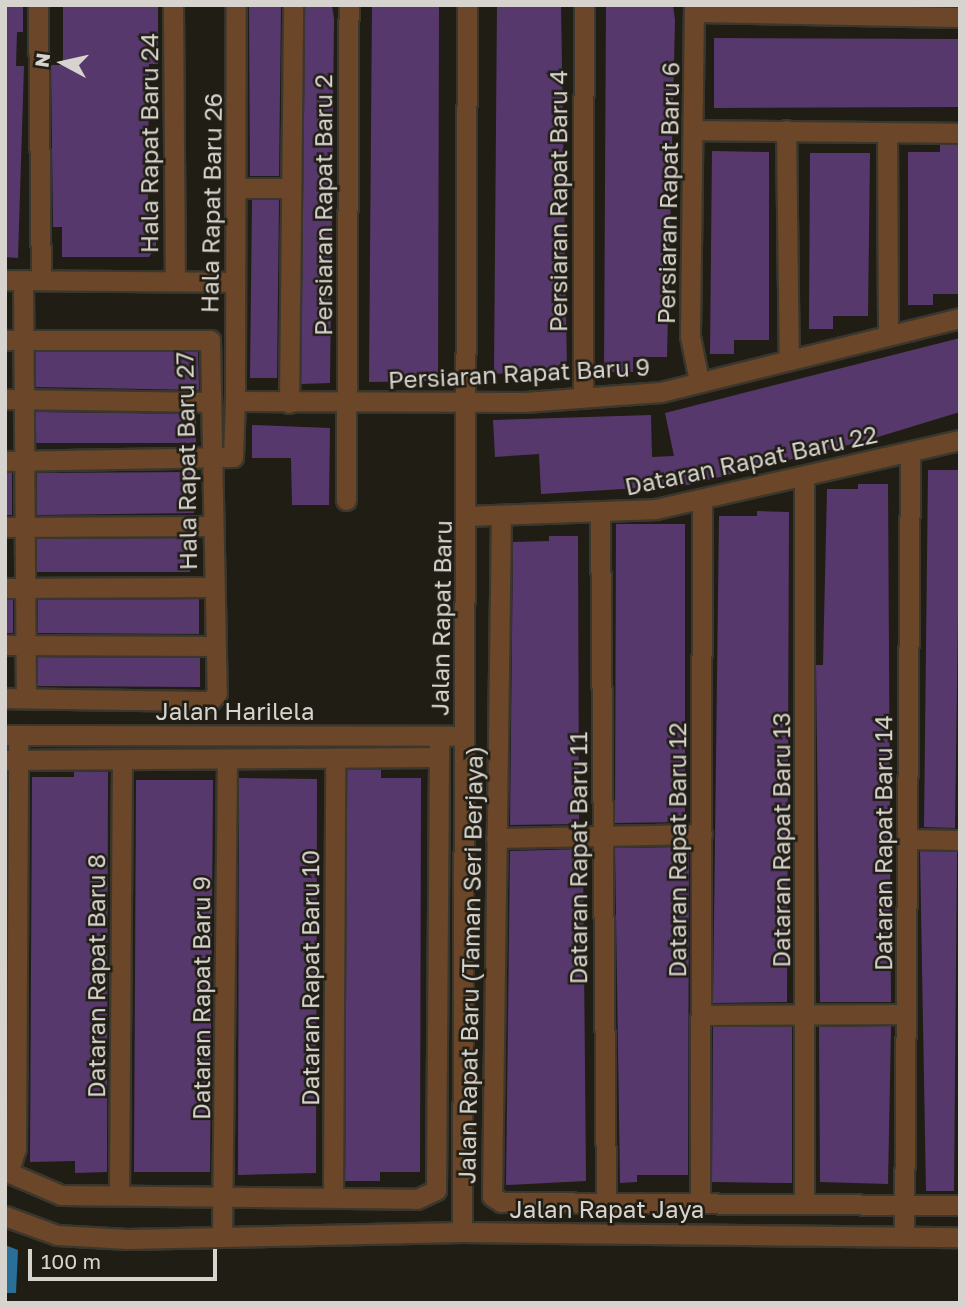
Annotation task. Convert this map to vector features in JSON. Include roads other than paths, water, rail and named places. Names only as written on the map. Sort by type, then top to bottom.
[{"type":"street","points":[[5,698],[26,698],[26,645],[14,587],[14,340],[23,280],[38,5]]},
{"type":"street","name":"Hala Rapat Baru 24","points":[[173,5],[175,280]]},
{"type":"street","name":"Hala Rapat Baru 26","points":[[235,401],[233,282],[237,188],[236,5]]},
{"type":"street","points":[[289,403],[293,5]]},
{"type":"street","name":"Persiaran Rapat Baru 2","points":[[346,500],[349,5]]},
{"type":"street","name":"Jalan Rapat Baru","points":[[462,1232],[468,403],[467,5]]},
{"type":"street","name":"Persiaran Rapat Baru 4","points":[[583,5],[583,397]]},
{"type":"street","points":[[694,9],[960,17]]},
{"type":"street","name":"Persiaran Rapat Baru 6","points":[[694,9],[690,336],[699,382]]},
{"type":"street","points":[[786,130],[789,360]]},
{"type":"street","points":[[694,131],[960,133]]},
{"type":"street","points":[[887,133],[888,333]]},
{"type":"street","points":[[237,188],[291,188]]},
{"type":"street","points":[[23,280],[233,282]]},
{"type":"street","name":"Persiaran Rapat Baru 9","points":[[235,401],[468,403],[660,392],[888,333],[960,318]]},
{"type":"street","name":"Hala Rapat Baru 27","points":[[14,340],[211,340],[210,458],[215,700],[26,698]]},
{"type":"street","points":[[15,398],[211,402]]},
{"type":"street","points":[[14,462],[210,458],[234,455],[235,401]]},
{"type":"street","name":"Dataran Rapat Baru 22","points":[[467,516],[600,514],[702,500],[960,440]]},
{"type":"street","name":"Dataran Rapat Baru 14","points":[[904,1236],[910,452]]},
{"type":"street","name":"Dataran Rapat Baru 13","points":[[804,476],[804,1204]]},
{"type":"street","name":"Dataran Rapat Baru 12","points":[[700,1201],[702,500]]},
{"type":"street","name":"Dataran Rapat Baru 11","points":[[600,514],[606,1201]]},
{"type":"street","name":"Jalan Rapat Baru (Taman Seri Berjaya)","points":[[501,516],[492,1196],[501,1202],[700,1201],[960,1205]]},
{"type":"street","points":[[13,527],[211,526]]},
{"type":"street","points":[[14,587],[213,587]]},
{"type":"street","points":[[5,645],[215,646]]},
{"type":"street","name":"Jalan Harilela","points":[[12,736],[464,735]]},
{"type":"street","points":[[12,736],[16,1148],[7,1172],[61,1195],[119,1192],[333,1196]]},
{"type":"street","name":"Jalan Rapat Baru","points":[[333,1196],[417,1199],[436,1190],[439,736]]},
{"type":"street","points":[[11,760],[438,757]]},
{"type":"street","name":"Dataran Rapat Baru 10","points":[[333,1196],[335,759]]},
{"type":"street","name":"Dataran Rapat Baru 8","points":[[119,1192],[122,760]]},
{"type":"street","name":"Dataran Rapat Baru 9","points":[[222,1236],[225,1194],[227,760]]},
{"type":"street","points":[[496,838],[702,834]]},
{"type":"street","points":[[908,839],[960,840]]},
{"type":"street","points":[[701,1015],[906,1014]]},
{"type":"street","name":"Jalan Rapat Jaya","points":[[5,1216],[80,1238],[462,1232],[960,1237]]},
{"type":"water","points":[[5,1245],[18,1250],[16,1293],[5,1293]]}]
